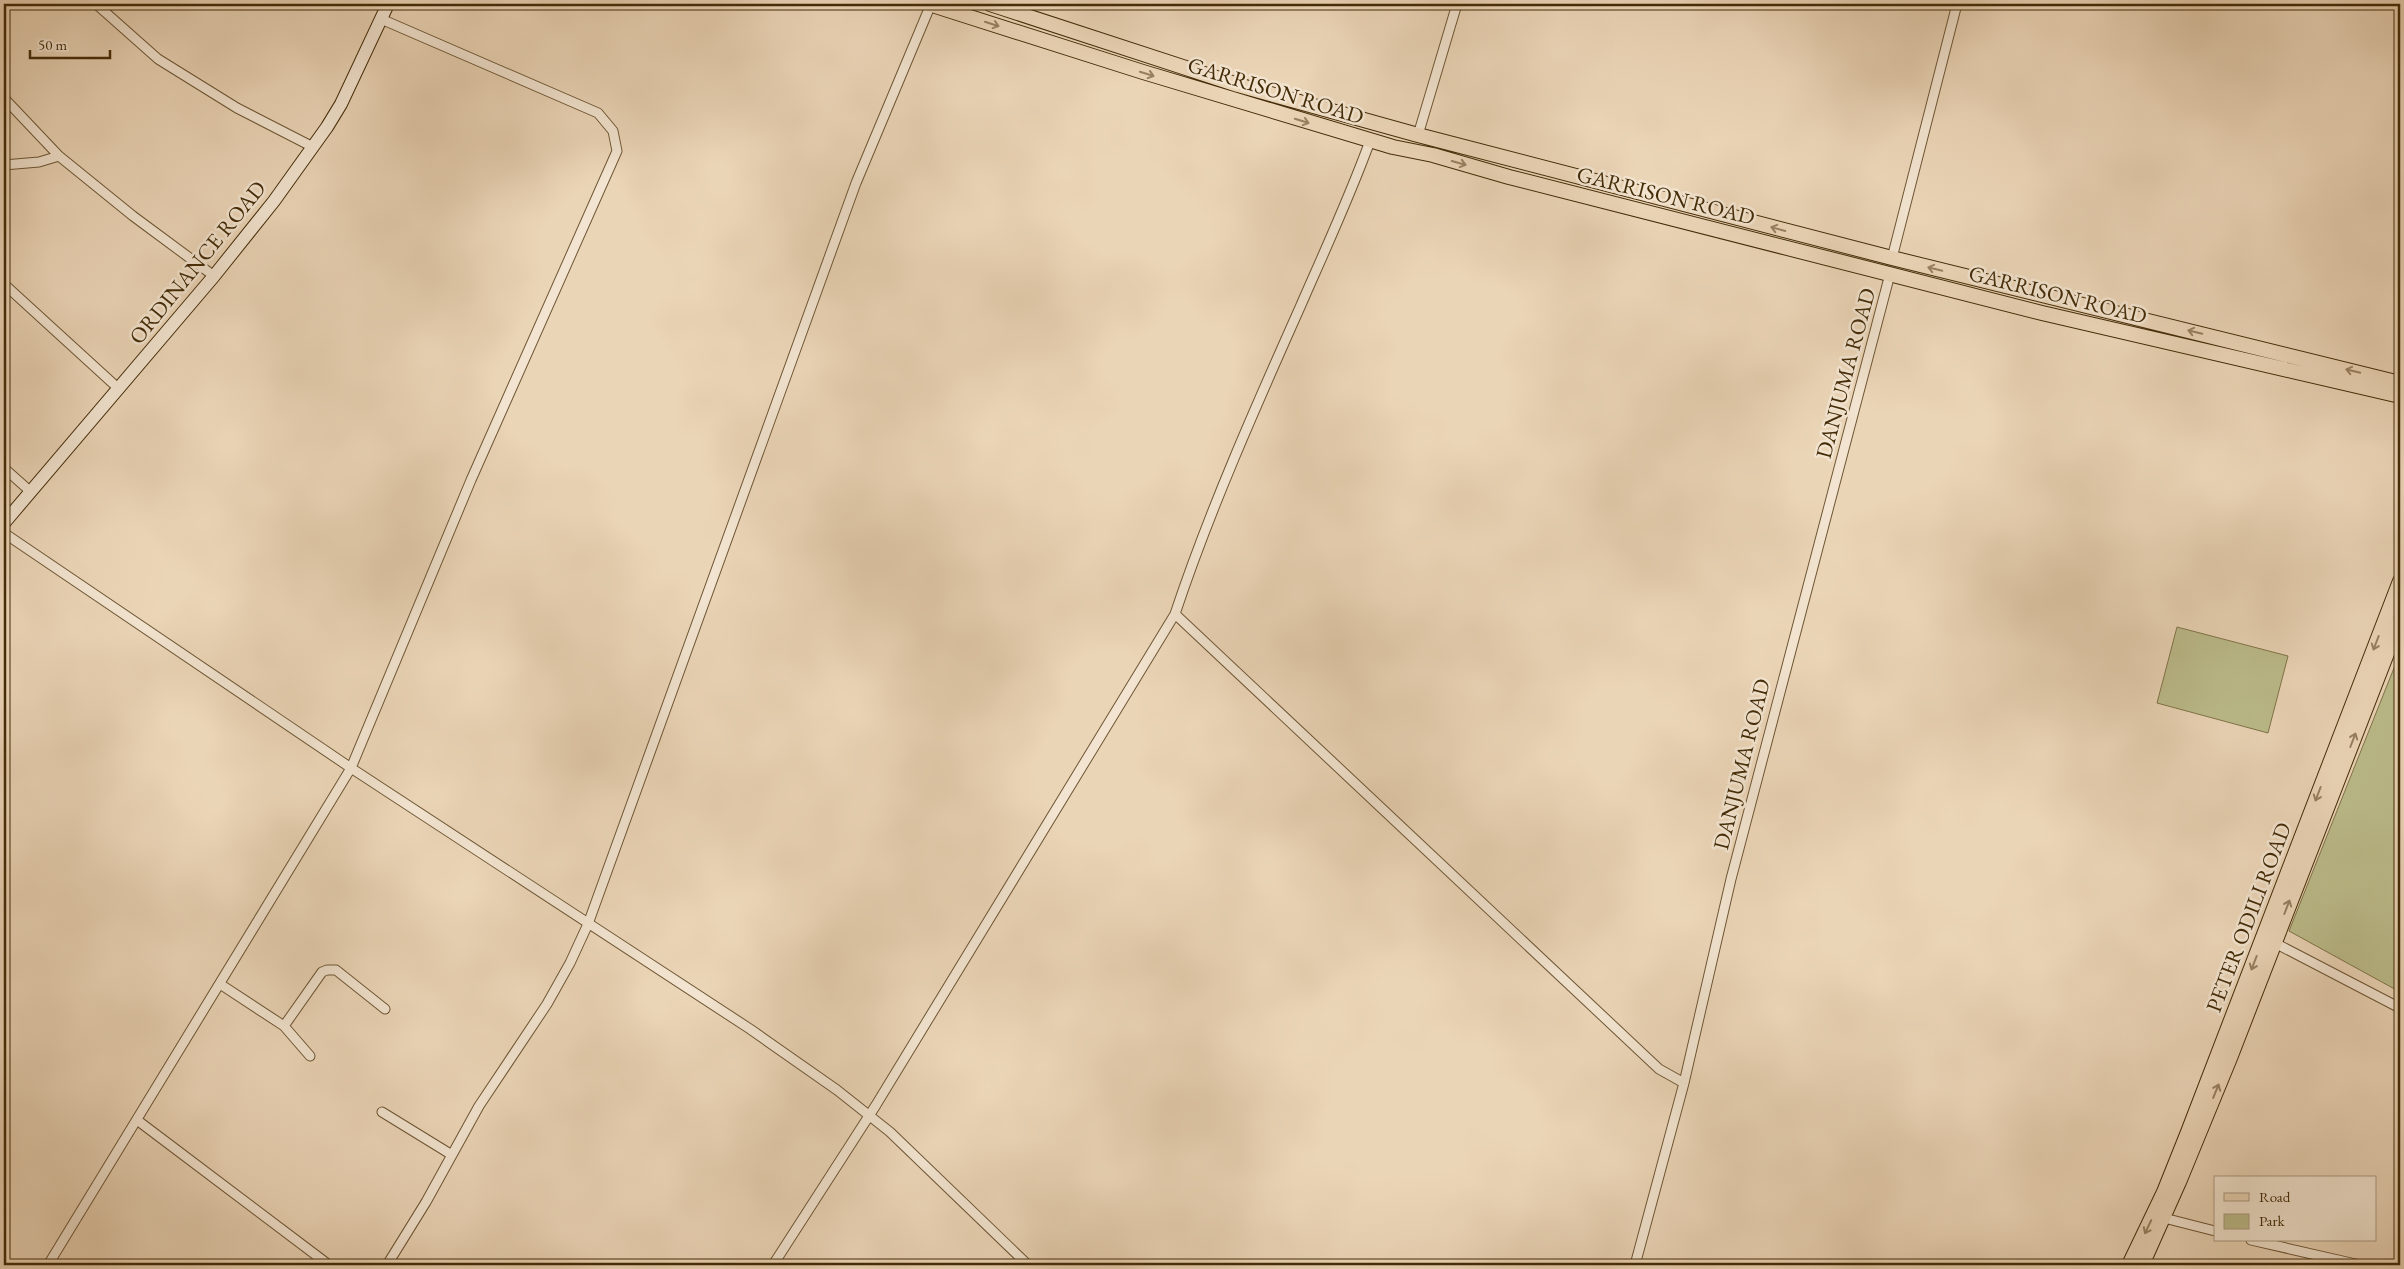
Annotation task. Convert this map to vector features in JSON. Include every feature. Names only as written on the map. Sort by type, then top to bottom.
[{"type":"main road","name":"GARRISON ROAD","points":[[930,4],[1142,72],[1370,141],[2042,313],[2400,396]]},
{"type":"main road","name":"GARRISON ROAD","points":[[990,4],[1238,85],[1418,135],[1892,258],[2398,381]]},
{"type":"main road","name":"PETER ODILI ROAD","points":[[2142,1265],[2164,1218],[2230,1058],[2268,940],[2400,581]]},
{"type":"main road","name":"PETER ODILI ROAD","points":[[2129,1265],[2164,1192],[2400,620]]},
{"type":"street","points":[[96,4],[166,64],[237,108],[313,147]]},
{"type":"street","name":"ORDINANCE ROAD","points":[[4,523],[214,276],[274,201],[313,147],[340,104],[388,4]]},
{"type":"street","points":[[387,1265],[479,1106],[547,1004],[570,963],[588,924],[856,183],[930,4]]},
{"type":"street","points":[[1418,135],[1457,4]]},
{"type":"street","points":[[1892,258],[1957,4]]},
{"type":"street","points":[[48,1265],[351,768],[471,480],[617,151],[613,131],[598,113],[382,19]]},
{"type":"street","points":[[4,98],[59,156],[133,216],[214,276]]},
{"type":"street","points":[[773,1265],[870,1113],[1174,614],[1252,413],[1349,195],[1370,141]]},
{"type":"street","points":[[4,165],[39,162],[59,156]]},
{"type":"street","name":"DANJUMA ROAD","points":[[1635,1265],[1684,1083],[1731,879],[1890,274]]},
{"type":"street","points":[[4,284],[119,389]]},
{"type":"street","points":[[4,468],[31,492]]},
{"type":"street","points":[[4,533],[351,768],[750,1029],[870,1113],[1028,1265]]},
{"type":"street","points":[[1174,614],[1343,770],[1472,896],[1659,1069],[1684,1083]]},
{"type":"street","points":[[2268,940],[2400,1008]]},
{"type":"street","points":[[284,1026],[322,972],[327,970],[336,970],[385,1009]]},
{"type":"street","points":[[220,984],[284,1026],[310,1056]]},
{"type":"street","points":[[382,1112],[452,1155]]},
{"type":"street","points":[[137,1120],[329,1265]]},
{"type":"street","points":[[2164,1218],[2214,1231]]},
{"type":"street","points":[[2260,1242],[2360,1265]]},
{"type":"green space","points":[[2177,627],[2288,656],[2268,733],[2157,703]]},
{"type":"green space","points":[[2400,653],[2400,992],[2289,931]]}]
